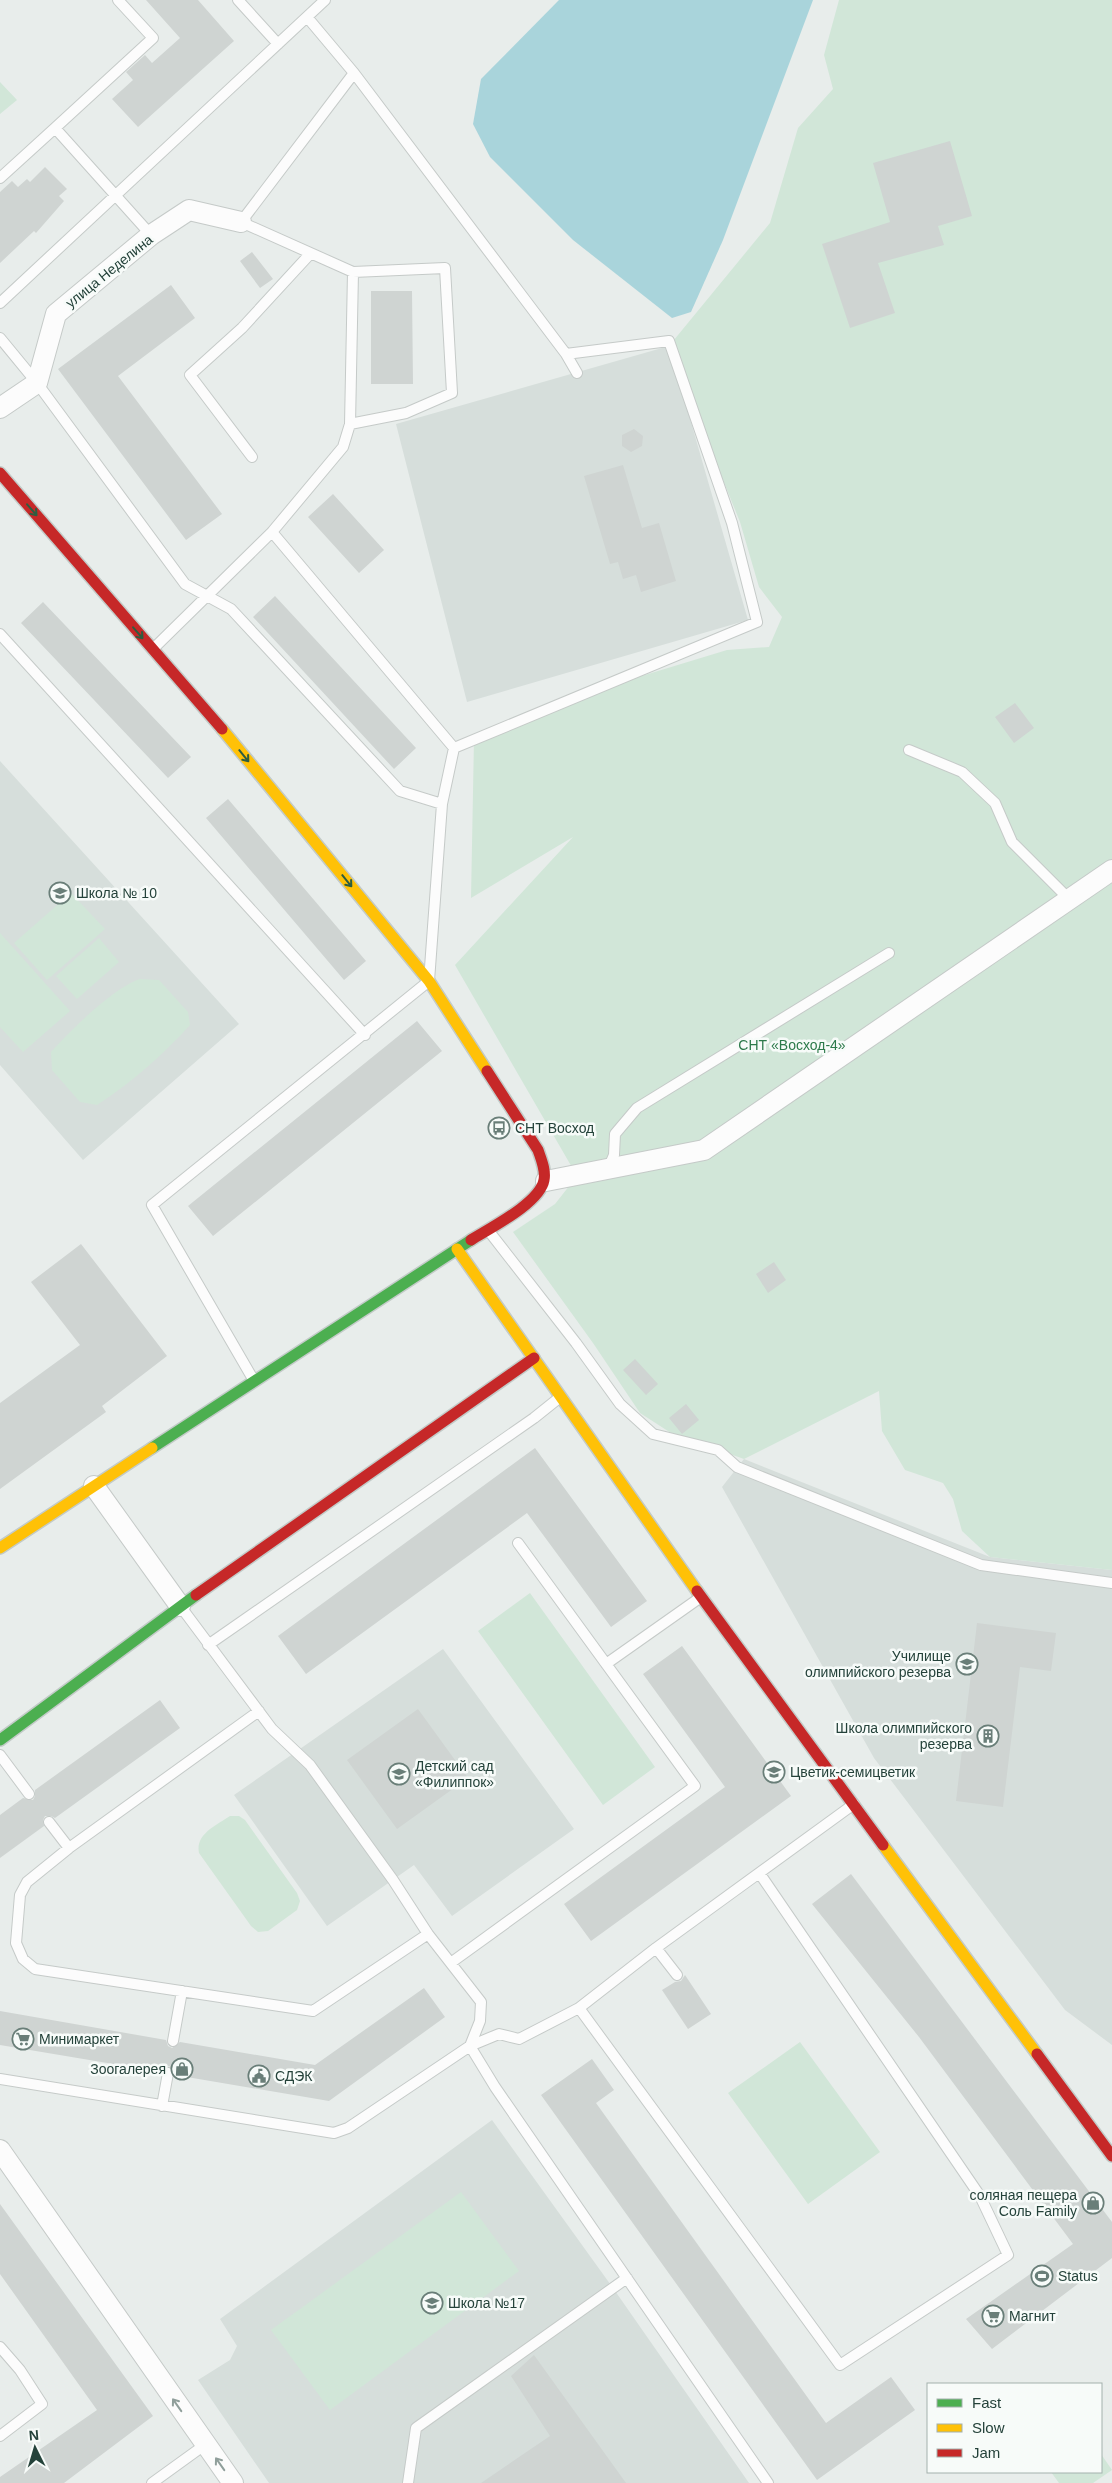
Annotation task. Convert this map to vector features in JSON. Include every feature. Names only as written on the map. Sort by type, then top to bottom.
[{"type":"street","name":"улица Неделина","points":[[37,383],[56,314],[151,236],[189,210],[241,222]]},
{"type":"street","points":[[0,408],[37,383]]},
{"type":"street","points":[[0,473],[237,746],[429,981],[538,1150],[544,1166],[546,1181]]},
{"type":"street","points":[[0,1548],[254,1380],[487,1230],[535,1196],[546,1181],[704,1150],[834,1063],[1068,898],[1112,870]]},
{"type":"street","points":[[457,1249],[700,1597],[1112,2156]]},
{"type":"street","points":[[0,1740],[180,1606],[534,1358]]},
{"type":"street","points":[[94,1486],[180,1606]]},
{"type":"street","points":[[0,2150],[233,2483]]},
{"type":"lane","points":[[0,178],[153,38],[118,0]]},
{"type":"lane","points":[[238,0],[278,44]]},
{"type":"lane","points":[[0,303],[325,0]]},
{"type":"lane","points":[[307,16],[354,74],[566,354],[577,372]]},
{"type":"lane","points":[[350,424],[406,413],[452,393],[445,268],[353,272],[241,222],[354,74]]},
{"type":"lane","points":[[55,128],[151,236]]},
{"type":"lane","points":[[252,457],[190,375],[242,328],[310,254]]},
{"type":"lane","points":[[152,650],[272,532],[343,447],[350,424],[353,272]]},
{"type":"lane","points":[[0,338],[37,383],[185,584],[231,609],[400,791],[442,804]]},
{"type":"lane","points":[[454,748],[757,622],[732,523],[669,341],[566,354]]},
{"type":"lane","points":[[272,532],[454,748]]},
{"type":"lane","points":[[0,634],[365,1035]]},
{"type":"lane","points":[[254,1380],[152,1205],[365,1035],[429,981],[442,804],[454,748]]},
{"type":"lane","points":[[909,750],[962,772],[995,803],[1012,842],[1068,898]]},
{"type":"lane","points":[[608,1169],[614,1155],[615,1134],[637,1108],[889,953]]},
{"type":"lane","points":[[487,1230],[576,1343],[620,1404],[652,1434],[718,1450],[737,1467],[981,1565],[1112,1583]]},
{"type":"lane","points":[[208,1645],[534,1418],[560,1397]]},
{"type":"lane","points":[[452,1962],[695,1786],[518,1543]]},
{"type":"lane","points":[[606,1664],[700,1597]]},
{"type":"lane","points":[[180,1606],[283,1741],[310,1765],[393,1880],[428,1934],[452,1962],[480,2002],[480,2022],[470,2046]]},
{"type":"lane","points":[[259,1711],[34,1875],[20,1894],[16,1943],[23,1959],[35,1969],[314,2011],[428,1934]]},
{"type":"lane","points":[[0,1755],[29,1794]]},
{"type":"lane","points":[[0,2079],[334,2133],[355,2123],[470,2046],[499,2034],[519,2039],[579,2008],[656,1948],[854,1804]]},
{"type":"lane","points":[[49,1822],[69,1848]]},
{"type":"lane","points":[[579,2008],[840,2365],[1008,2255],[980,2196],[760,1874]]},
{"type":"lane","points":[[656,1948],[677,1975]]},
{"type":"lane","points":[[173,2041],[182,1991]]},
{"type":"lane","points":[[470,2046],[495,2087],[768,2483]]},
{"type":"lane","points":[[162,2106],[168,2073]]},
{"type":"lane","points":[[408,2483],[416,2428],[627,2278]]},
{"type":"lane","points":[[0,2347],[20,2370],[42,2404],[0,2436]]},
{"type":"lane","points":[[152,2483],[206,2444]]},
{"type":"shaded area","points":[[669,346],[748,620],[467,702],[396,424]]},
{"type":"shaded area","name":"Школа № 10","points":[[0,761],[239,1024],[83,1160],[0,1065]]},
{"type":"shaded area","name":"Училище олимпийского резерва","points":[[744,1459],[990,1557],[1112,1570],[1112,2045],[1065,2010],[874,1758],[722,1487]]},
{"type":"shaded area","name":"Детский сад «Филиппок»","points":[[443,1649],[574,1829],[452,1916],[414,1865],[327,1926],[234,1795]]},
{"type":"shaded area","name":"Школа №17","points":[[492,2120],[613,2288],[749,2483],[269,2483],[198,2380],[230,2360],[237,2346],[220,2319]]},
{"type":"green space","name":"СНТ «Восход-4»","points":[[839,0],[1112,0],[1112,1570],[990,1557],[962,1531],[953,1499],[943,1483],[905,1470],[882,1431],[879,1391],[744,1459],[671,1433],[640,1413],[593,1343],[513,1232],[555,1204],[577,1176],[455,965],[573,837],[471,898],[474,739],[612,685],[727,650],[769,647],[782,617],[759,587],[740,522],[669,346],[770,223],[798,128],[833,89],[824,55]]},
{"type":"green space","points":[[0,82],[17,100],[0,114]]},
{"type":"green space","points":[[71,893],[105,929],[47,980],[14,943]]},
{"type":"green space","points":[[0,933],[70,1011],[23,1052],[0,1027]]},
{"type":"green space","points":[[99,938],[119,962],[77,999],[56,976]]},
{"type":"green space","points":[[140,979],[159,980],[188,1012],[190,1025],[146,1068],[110,1096],[97,1105],[80,1102],[52,1070],[51,1052],[105,1000]]},
{"type":"green space","points":[[530,1593],[655,1767],[603,1805],[478,1631]]},
{"type":"green space","points":[[230,1816],[239,1816],[245,1820],[297,1893],[300,1901],[297,1910],[268,1931],[258,1932],[251,1926],[199,1853],[200,1840],[204,1835]]},
{"type":"green space","points":[[800,2042],[880,2152],[808,2204],[728,2093]]},
{"type":"green space","points":[[461,2192],[519,2271],[330,2410],[271,2330]]},
{"type":"green space","points":[[1102,2455],[1112,2470],[1093,2483],[1059,2483],[1052,2473],[1102,2473]]},
{"type":"water","points":[[559,0],[813,0],[723,240],[691,312],[672,318],[573,240],[490,157],[473,124],[481,79]]},
{"type":"building","points":[[146,0],[198,0],[234,41],[138,127],[112,99],[133,80],[126,72],[145,55],[152,63],[180,38]]},
{"type":"building","points":[[950,141],[972,216],[938,226],[944,245],[878,263],[895,313],[850,328],[822,244],[890,222],[873,163]]},
{"type":"building","points":[[45,167],[67,189],[59,196],[64,201],[36,233],[34,231],[0,263],[0,192],[12,181],[18,187],[27,179],[30,182]]},
{"type":"building","points":[[252,252],[273,279],[260,288],[240,261]]},
{"type":"building","points":[[171,285],[195,318],[118,376],[222,514],[186,540],[58,369]]},
{"type":"building","points":[[371,291],[412,291],[413,384],[371,384]]},
{"type":"building","points":[[634,429],[643,436],[642,446],[631,452],[622,446],[622,435]]},
{"type":"building","points":[[623,465],[642,528],[659,523],[676,581],[641,592],[636,575],[623,579],[618,562],[610,564],[584,476]]},
{"type":"building","points":[[333,494],[384,550],[359,573],[308,517]]},
{"type":"building","points":[[275,596],[416,748],[394,769],[253,617]]},
{"type":"building","points":[[43,602],[191,757],[168,778],[21,623]]},
{"type":"building","points":[[1015,703],[1034,728],[1014,743],[995,717]]},
{"type":"building","points":[[228,799],[366,961],[344,980],[206,818]]},
{"type":"building","points":[[417,1021],[442,1051],[213,1236],[188,1206]]},
{"type":"building","points":[[81,1244],[167,1356],[102,1406],[106,1412],[0,1489],[0,1403],[80,1345],[31,1282]]},
{"type":"building","points":[[774,1262],[786,1280],[768,1293],[756,1274]]},
{"type":"building","points":[[635,1359],[658,1384],[646,1395],[623,1370]]},
{"type":"building","points":[[686,1404],[699,1420],[682,1434],[669,1418]]},
{"type":"building","points":[[535,1448],[647,1601],[611,1627],[527,1513],[306,1674],[278,1636]]},
{"type":"building","name":"Школа олимпийского резерва","points":[[977,1623],[1056,1633],[1051,1671],[1020,1667],[1003,1807],[956,1801]]},
{"type":"building","points":[[682,1646],[791,1796],[591,1941],[564,1904],[725,1787],[643,1674]]},
{"type":"building","points":[[160,1700],[180,1728],[55,1818],[45,1816],[43,1820],[44,1826],[0,1858],[0,1815],[23,1798],[33,1800],[35,1790]]},
{"type":"building","points":[[418,1709],[468,1778],[397,1829],[347,1760]]},
{"type":"building","points":[[851,1874],[1112,2222],[1112,2258],[992,2349],[966,2319],[1073,2244],[919,2037],[812,1904]]},
{"type":"building","points":[[685,1975],[711,2014],[688,2029],[662,1990],[675,1982],[681,1981]]},
{"type":"building","points":[[424,1988],[445,2017],[329,2101],[175,2075],[173,2068],[169,2066],[163,2068],[161,2072],[0,2045],[0,2011],[166,2040],[168,2046],[172,2048],[180,2042],[315,2065]]},
{"type":"building","points":[[592,2059],[614,2090],[596,2103],[826,2423],[891,2377],[915,2410],[817,2480],[541,2095]]},
{"type":"building","points":[[0,2204],[153,2416],[64,2483],[0,2483],[0,2477],[97,2410],[0,2274]]},
{"type":"building","points":[[534,2355],[626,2483],[481,2483],[550,2436],[511,2376]]},
{"type":"traffic: fast","points":[[152,1448],[471,1240]]},
{"type":"traffic: fast","points":[[0,1740],[196,1595]]},
{"type":"traffic: slow","points":[[222,729],[429,981],[487,1071]]},
{"type":"traffic: slow","points":[[457,1249],[697,1591]]},
{"type":"traffic: slow","points":[[0,1548],[152,1448]]},
{"type":"traffic: slow","points":[[883,1845],[1037,2054]]},
{"type":"traffic: jam","points":[[0,473],[222,729]]},
{"type":"traffic: jam","points":[[471,1240],[524,1206],[534,1197],[544,1180],[543,1165],[538,1150],[487,1071]]},
{"type":"traffic: jam","points":[[196,1595],[534,1358]]},
{"type":"traffic: jam","points":[[697,1591],[883,1845]]},
{"type":"traffic: jam","points":[[1037,2054],[1112,2156]]},
{"type":"place","name":"Школа № 10","points":[[60,893]]},
{"type":"place","name":"СНТ Восход","points":[[499,1128]]},
{"type":"place","name":"Училище олимпийского резерва","points":[[967,1664]]},
{"type":"place","name":"Школа олимпийского резерва","points":[[988,1736]]},
{"type":"place","name":"Цветик-семицветик","points":[[774,1772]]},
{"type":"place","name":"Детский сад «Филиппок»","points":[[399,1774]]},
{"type":"place","name":"Минимаркет","points":[[23,2039]]},
{"type":"place","name":"Зоогалерея","points":[[182,2069]]},
{"type":"place","name":"СДЭК","points":[[259,2076]]},
{"type":"place","name":"соляная пещера Соль Family","points":[[1093,2203]]},
{"type":"place","name":"Status","points":[[1042,2276]]},
{"type":"place","name":"Школа №17","points":[[432,2303]]},
{"type":"place","name":"Магнит","points":[[993,2316]]}]
